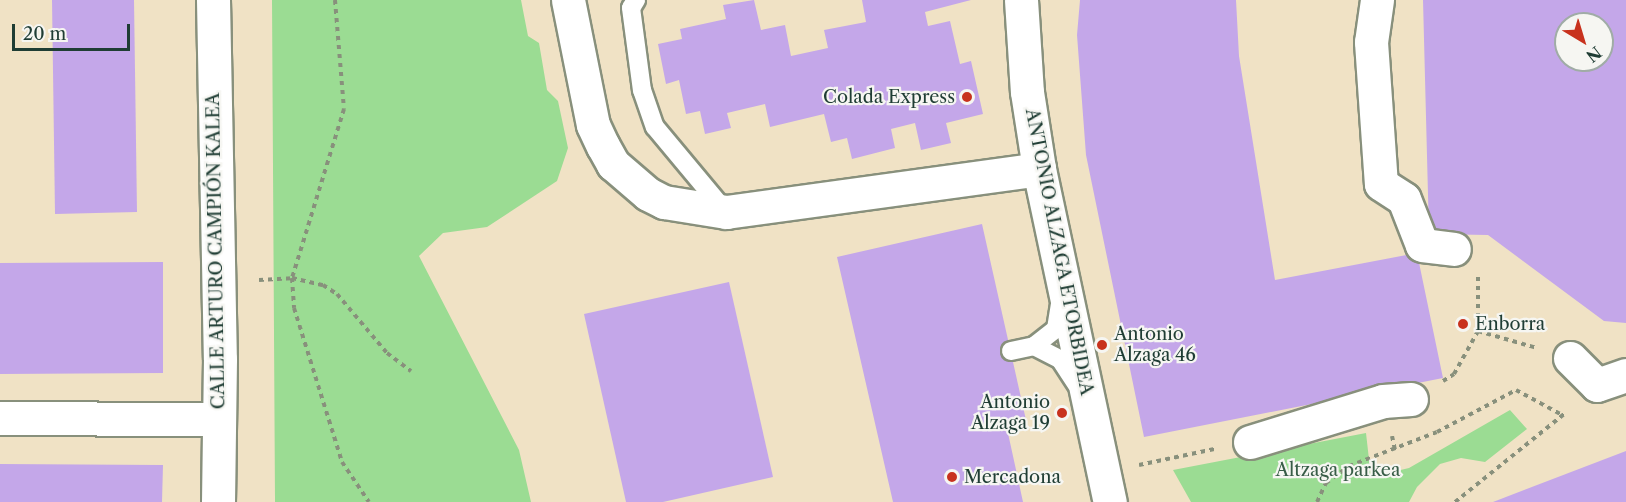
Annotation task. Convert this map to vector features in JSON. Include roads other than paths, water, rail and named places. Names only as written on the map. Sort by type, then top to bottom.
[{"type":"street","name":"CALLE ARTURO CAMPIÓN KALEA","points":[[213,0],[219,419],[218,502]]},
{"type":"street","points":[[568,0],[593,125],[613,164],[648,194],[664,202],[726,212],[1040,169]]},
{"type":"street","name":"ANTONIO ALZAGA ETORBIDEA","points":[[1021,0],[1027,92],[1040,169],[1110,502]]},
{"type":"street","points":[[1377,0],[1371,42],[1381,184],[1404,199],[1422,245],[1454,249]]},
{"type":"street","points":[[1570,358],[1612,380]]},
{"type":"street","points":[[1250,442],[1383,401],[1411,399]]},
{"type":"street","points":[[0,418],[219,419]]},
{"type":"lane","points":[[636,0],[631,8],[642,90],[655,127],[726,212]]},
{"type":"lane","points":[[1011,351],[1034,346],[1056,329],[1060,302],[1052,252],[1055,233]]},
{"type":"lane","points":[[1034,346],[1060,359],[1073,376],[1097,442]]},
{"type":"place","name":"Colada Express","points":[[967,97]]},
{"type":"place","name":"Enborra","points":[[1463,324]]},
{"type":"place","name":"Antonio Alzaga 46","points":[[1102,345]]},
{"type":"place","name":"Antonio Alzaga 19","points":[[1062,413]]},
{"type":"place","name":"Mercadona","points":[[952,477]]},
{"type":"park label","name":"Altzaga parkea","points":[[1338,470]]}]
